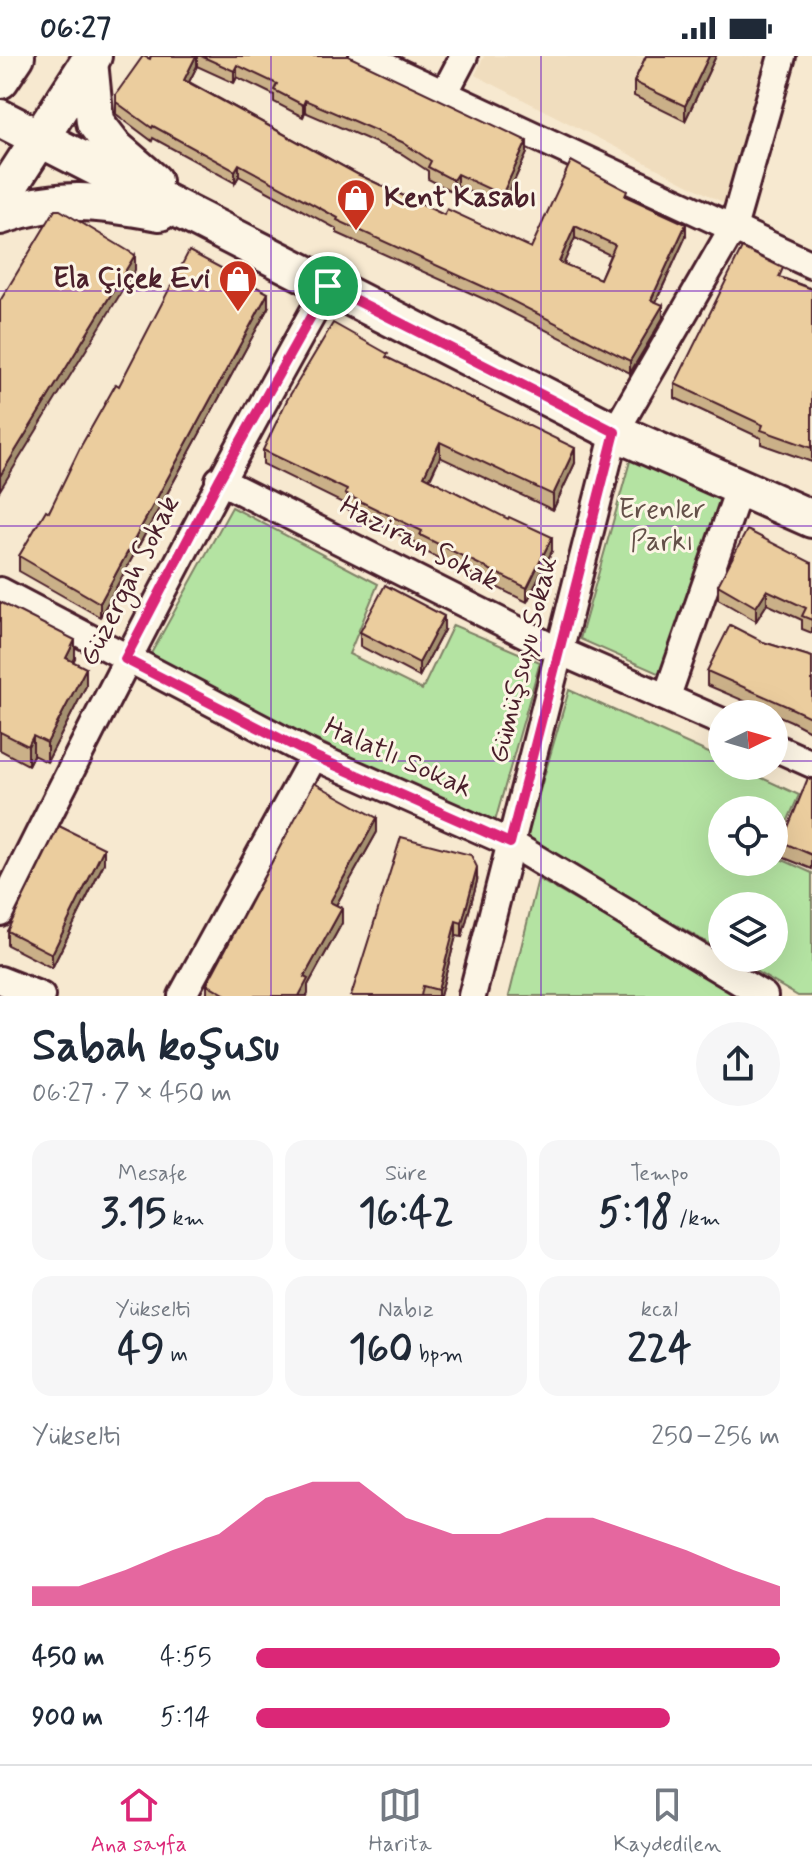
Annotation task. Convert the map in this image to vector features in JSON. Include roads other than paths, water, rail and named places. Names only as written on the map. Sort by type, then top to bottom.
[{"type":"main road","points":[[0,80],[16,56]]},
{"type":"main road","points":[[0,200],[91,58]]},
{"type":"main road","points":[[91,58],[95,122],[115,148],[197,219]]},
{"type":"main road","points":[[0,118],[615,432],[812,519]]},
{"type":"main road","points":[[0,216],[37,203],[100,201],[197,219]]},
{"type":"street","points":[[363,56],[812,265]]},
{"type":"street","points":[[444,94],[464,56]]},
{"type":"street","name":"Gümüşsuyu Sokak","points":[[472,996],[615,432],[733,228],[782,56]]},
{"type":"street","name":"Güzergah Sokak","points":[[0,912],[125,659],[219,480],[328,286]]},
{"type":"street","name":"Haziran Sokak","points":[[219,480],[559,651],[708,715]]},
{"type":"street","points":[[667,696],[739,489]]},
{"type":"street","name":"Halatlı Sokak","points":[[0,591],[314,756],[510,843],[764,996]]},
{"type":"street","points":[[788,753],[812,764]]},
{"type":"street","points":[[182,996],[314,756]]},
{"type":"street","points":[[0,980],[41,996]]},
{"type":"place","name":"Kent Kasabı","points":[[356,232]]},
{"type":"place","name":"Ela Çiçek Evi","points":[[238,313]]},
{"type":"park label","name":"Erenler Parkı","points":[[662,526]]}]
